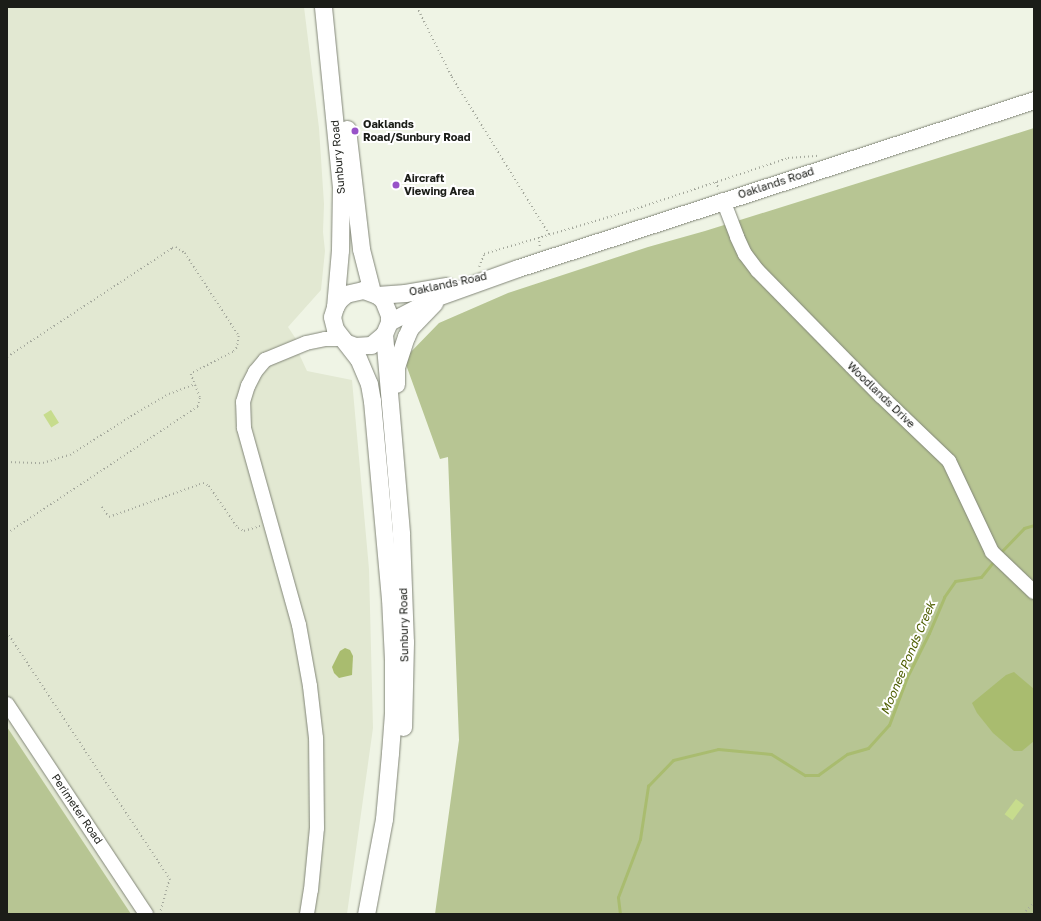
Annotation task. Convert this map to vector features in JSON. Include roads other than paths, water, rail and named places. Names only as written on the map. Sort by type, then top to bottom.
[{"type":"main road","name":"Sunbury Road","points":[[323,7],[341,186],[340,250],[334,312]]},
{"type":"main road","name":"Sunbury Road","points":[[326,7],[344,105],[361,248],[374,294]]},
{"type":"main road","name":"Oaklands Road","points":[[374,294],[436,293],[518,268],[1034,100]]},
{"type":"main road","name":"Oaklands Road","points":[[386,328],[436,293],[476,279],[518,268]]},
{"type":"main road","points":[[363,290],[374,294],[387,307],[386,328],[371,345],[355,346],[344,341],[335,329],[334,312],[339,300],[346,294],[363,290]]},
{"type":"main road","points":[[401,534],[401,460],[396,367],[410,328],[433,306],[436,293]]},
{"type":"main road","name":"Sunbury Road","points":[[374,914],[394,817],[402,749],[405,642],[401,534],[386,328]]},
{"type":"main road","name":"Sunbury Road","points":[[344,341],[358,358],[366,373],[372,401],[390,598],[393,659],[393,713],[384,819],[366,914]]},
{"type":"lane","name":"Woodlands Drive","points":[[723,200],[740,243],[758,271],[949,461],[992,552],[1010,567],[1034,592]]},
{"type":"lane","points":[[307,914],[311,890],[317,828],[316,738],[310,686],[299,625],[244,428],[243,402],[248,386],[255,372],[265,360],[306,343],[316,337],[334,312]]},
{"type":"lane","points":[[306,343],[325,339],[344,341]]},
{"type":"lane","name":"Perimeter Road","points":[[7,704],[146,914]]},
{"type":"waterway","name":"Moonee Ponds Creek","points":[[999,554],[1024,528],[1034,525]]},
{"type":"waterway","name":"Moonee Ponds Creek","points":[[620,914],[618,897],[640,839],[648,786],[673,760],[718,749],[771,754],[805,775],[818,775],[847,754],[868,748],[889,725],[907,677],[929,633],[944,597],[955,581],[981,577],[995,560]]},
{"type":"place","name":"Oaklands Road/Sunbury Road","points":[[355,131]]},
{"type":"place","name":"Aircraft Viewing Area","points":[[396,185]]}]
